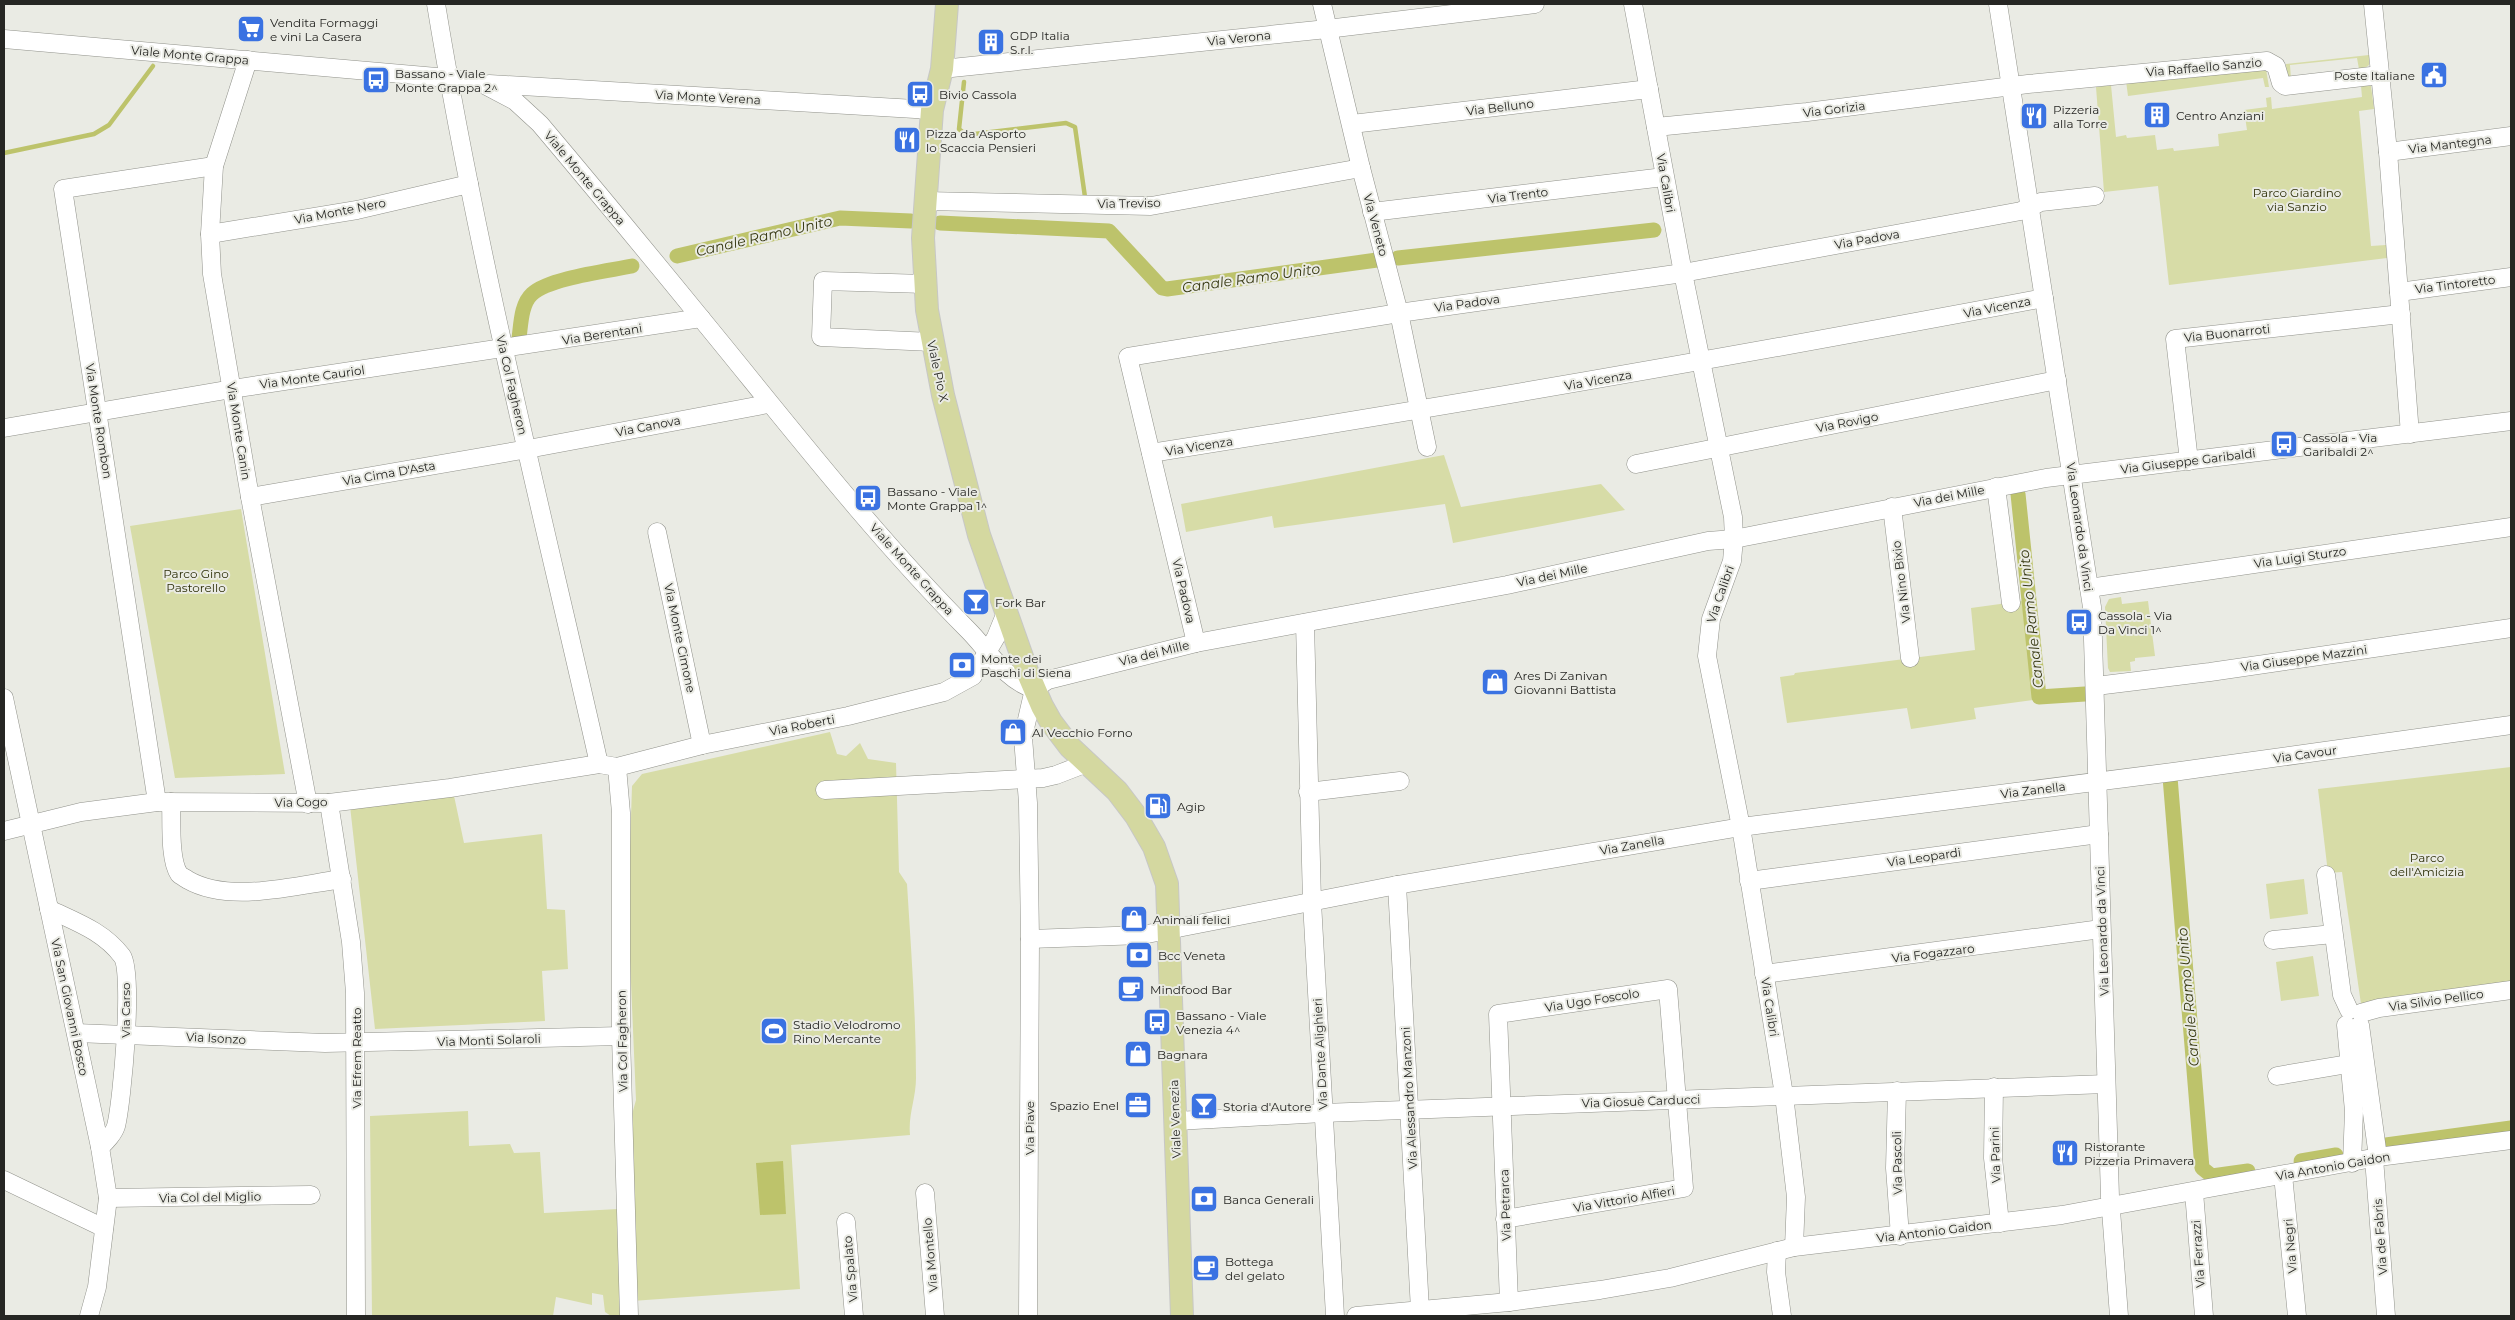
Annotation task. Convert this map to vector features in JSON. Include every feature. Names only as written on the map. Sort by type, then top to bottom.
[{"type":"main road","name":"Viale Pio X","points":[[947,4],[942,69],[932,110],[925,200],[923,260],[932,342],[943,396],[979,535],[1034,689],[1050,722]]},
{"type":"main road","name":"Viale Venezia","points":[[1050,722],[1070,747],[1127,803],[1154,847],[1166,884],[1182,1316]]},
{"type":"street","name":"Via Col Fagheron","points":[[436,4],[448,78],[503,349],[528,449],[599,764]]},
{"type":"street","name":"Via Veneto","points":[[1322,4],[1361,168],[1399,313],[1427,447]]},
{"type":"street","name":"Via Verona","points":[[942,69],[1327,29],[1535,4]]},
{"type":"street","name":"Via Calibri","points":[[1633,4],[1664,177],[1733,517],[1734,539],[1730,570],[1711,619],[1706,649],[1741,827],[1784,1095],[1796,1197],[1794,1247]]},
{"type":"street","name":"Via Leonardo da Vinci","points":[[1998,4],[2073,474],[2089,588],[2096,686],[2101,929],[2110,1206],[2119,1316]]},
{"type":"street","points":[[2373,4],[2388,152],[2410,434]]},
{"type":"street","name":"Viale Monte Grappa","points":[[4,39],[448,78],[484,84],[515,101],[540,124],[702,318],[768,404],[907,564],[988,650],[1014,681],[1034,689]]},
{"type":"street","name":"Via Monte Canin","points":[[248,60],[214,166],[210,234],[212,274],[250,497],[308,804]]},
{"type":"street","name":"Via Raffaello Sanzio","points":[[2011,87],[2267,61],[2276,66],[2283,85],[2294,86],[2380,75]]},
{"type":"street","name":"Via Monte Verena","points":[[484,84],[932,110]]},
{"type":"street","name":"Via Gorizia","points":[[1656,127],[1807,112],[2011,87]]},
{"type":"street","name":"Via Belluno","points":[[1352,124],[1649,89]]},
{"type":"street","name":"Via Mantegna","points":[[2388,152],[2511,136]]},
{"type":"street","name":"Via Monte Rombon","points":[[214,166],[63,189],[98,412],[174,860],[179,875],[199,886],[228,891],[262,890],[342,879]]},
{"type":"street","name":"Via Treviso","points":[[925,200],[1151,206],[1361,168]]},
{"type":"street","name":"Via Trento","points":[[1372,212],[1664,177]]},
{"type":"street","name":"Via Monte Nero","points":[[210,234],[357,210],[469,184]]},
{"type":"street","name":"Via Padova","points":[[1196,643],[1128,357],[1399,313],[1683,273],[2030,209],[2041,202],[2095,196]]},
{"type":"street","name":"Via Tintoretto","points":[[2399,292],[2511,277]]},
{"type":"street","points":[[925,284],[823,281],[821,337],[932,342]]},
{"type":"street","name":"Via Vicenza","points":[[1151,453],[1419,411],[1702,362],[2044,298]]},
{"type":"street","name":"Via Buonarroti","points":[[2189,461],[2175,338],[2401,314]]},
{"type":"street","name":"Via Berentani","points":[[503,349],[702,318]]},
{"type":"street","name":"Via Monte Cauriol","points":[[4,428],[232,389],[503,349]]},
{"type":"street","name":"Via Rovigo","points":[[1636,464],[2057,380]]},
{"type":"street","name":"Via Canova","points":[[528,449],[768,404]]},
{"type":"street","name":"Via Giuseppe Garibaldi","points":[[2073,474],[2511,421]]},
{"type":"street","name":"Via Cima D'Asta","points":[[250,497],[528,449]]},
{"type":"street","name":"Via dei Mille","points":[[1034,689],[1048,680],[1196,643],[1507,585],[1708,541],[1734,539],[1996,487],[2073,474]]},
{"type":"street","points":[[1996,487],[2011,602]]},
{"type":"street","name":"Via Nino Bixio","points":[[1892,507],[1910,658]]},
{"type":"street","name":"Via Luigi Sturzo","points":[[2089,588],[2511,527]]},
{"type":"street","name":"Via Monte Cimone","points":[[657,532],[702,745]]},
{"type":"street","points":[[988,650],[1007,610]]},
{"type":"street","name":"Via Dante Alighieri","points":[[1305,623],[1312,902],[1336,1316]]},
{"type":"street","name":"Via Giuseppe Mazzini","points":[[2096,686],[2210,672],[2511,628]]},
{"type":"street","name":"Via Roberti","points":[[599,764],[617,767],[702,745],[848,716],[944,692],[973,676],[988,650]]},
{"type":"street","name":"Via Piave","points":[[1028,1316],[1030,939],[1028,803],[1023,737],[1034,689]]},
{"type":"street","name":"Via San Giovanni Bosco","points":[[4,698],[100,1147],[108,1198],[97,1287],[88,1316]]},
{"type":"street","points":[[1023,737],[1030,725],[1050,722]]},
{"type":"street","name":"Via Cavour","points":[[2098,782],[2511,725]]},
{"type":"street","points":[[825,790],[1026,779],[1056,775],[1087,763]]},
{"type":"street","name":"Via Cogo","points":[[4,830],[81,812],[164,802],[329,803],[450,788],[599,764]]},
{"type":"street","name":"Via Col Fagheron","points":[[617,767],[621,813],[621,1036],[630,1316]]},
{"type":"street","points":[[1308,792],[1400,781]]},
{"type":"street","name":"Via Zanella","points":[[1169,929],[1397,885],[1741,827],[2098,782]]},
{"type":"street","name":"Via Efrem Reatto","points":[[329,803],[351,942],[356,1043],[356,1316]]},
{"type":"street","name":"Via Leopardi","points":[[1749,881],[2099,834]]},
{"type":"street","points":[[2326,875],[2342,995],[2354,1018],[2376,1158]]},
{"type":"street","name":"Via Alessandro Manzoni","points":[[1397,885],[1420,1310]]},
{"type":"street","name":"Via Carso","points":[[49,909],[100,932],[123,957],[127,996],[126,1034],[116,1128],[100,1147]]},
{"type":"street","points":[[1030,939],[1142,935],[1169,929]]},
{"type":"street","name":"Via Fogazzaro","points":[[1764,974],[2101,929]]},
{"type":"street","points":[[2273,940],[2333,934]]},
{"type":"street","name":"Via Ugo Foscolo","points":[[1501,1107],[1498,1014],[1668,989],[1677,1099]]},
{"type":"street","name":"Via Silvio Pellico","points":[[2354,1018],[2379,1008],[2511,990]]},
{"type":"street","points":[[2352,1163],[2354,1111],[2348,1064],[2354,1018]]},
{"type":"street","name":"Via Isonzo","points":[[76,1033],[356,1043]]},
{"type":"street","name":"Via Monti Solaroli","points":[[356,1043],[621,1036]]},
{"type":"street","points":[[2277,1076],[2348,1064]]},
{"type":"street","name":"Via Giosuè Carducci","points":[[1176,1121],[1323,1113],[1897,1090],[2106,1084]]},
{"type":"street","name":"Via Parini","points":[[1994,1087],[1993,1158],[2000,1223]]},
{"type":"street","name":"Via Pascoli","points":[[1897,1090],[1895,1168],[1900,1236]]},
{"type":"street","name":"Via Vittorio Alfieri","points":[[1505,1219],[1684,1188],[1677,1099]]},
{"type":"street","name":"Via Petrarca","points":[[1501,1107],[1509,1302]]},
{"type":"street","name":"Via Antonio Gaidon","points":[[1356,1316],[1509,1302],[1600,1290],[1670,1278],[1794,1247],[2000,1223],[2194,1192],[2376,1158],[2511,1140]]},
{"type":"street","name":"Via de Fabris","points":[[2376,1158],[2386,1316]]},
{"type":"street","name":"Via Negri","points":[[2283,1175],[2297,1316]]},
{"type":"street","points":[[4,1180],[104,1228]]},
{"type":"street","name":"Via Ferrazzi","points":[[2194,1192],[2204,1316]]},
{"type":"street","name":"Via Montello","points":[[925,1193],[935,1316]]},
{"type":"street","name":"Via Col del Miglio","points":[[108,1198],[311,1195]]},
{"type":"street","name":"Via Spalato","points":[[846,1222],[854,1316]]},
{"type":"street","points":[[1777,1251],[1776,1272],[1782,1316]]},
{"type":"green space","points":[[2369,55],[2369,65],[2359,69],[2357,58],[2290,65],[2291,79],[2287,80],[2286,64]]},
{"type":"green space","points":[[2266,69],[2269,87],[2265,87],[2263,78],[2128,96],[2126,81]]},
{"type":"green space","name":"Parco Giardino via Sanzio","points":[[2111,85],[2116,137],[2126,135],[2127,138],[2155,135],[2157,150],[2173,148],[2174,151],[2219,146],[2218,134],[2247,130],[2244,110],[2267,107],[2266,98],[2271,97],[2272,109],[2362,97],[2361,86],[2371,86],[2374,109],[2359,111],[2371,246],[2386,245],[2387,258],[2169,285],[2158,186],[2104,192],[2096,87]]},
{"type":"green space","points":[[1444,455],[1461,507],[1601,484],[1625,510],[1453,543],[1445,504],[1274,528],[1272,516],[1186,532],[1181,504]]},
{"type":"green space","name":"Parco Gino Pastorello","points":[[241,509],[285,774],[175,778],[130,526]]},
{"type":"green space","points":[[2121,597],[2122,604],[2148,601],[2155,656],[2135,658],[2135,661],[2130,662],[2131,671],[2110,672],[2108,668],[2105,607],[2109,599]]},
{"type":"green space","points":[[2022,601],[2033,700],[1974,708],[1976,719],[1911,729],[1907,708],[1787,723],[1780,677],[1794,675],[1795,673],[1975,650],[1971,608]]},
{"type":"green space","name":"Stadio Velodromo Rino Mercante","points":[[830,732],[837,754],[846,756],[860,743],[868,759],[896,763],[899,872],[907,884],[915,1030],[916,1085],[910,1120],[910,1135],[791,1145],[800,1289],[632,1301],[631,1118],[636,1100],[628,912],[632,786],[642,774]]},
{"type":"green space","name":"Parco dell'Amicizia","points":[[2511,767],[2511,985],[2361,1004],[2342,872],[2328,873],[2318,789]]},
{"type":"green space","points":[[453,791],[464,843],[542,834],[547,909],[565,910],[568,969],[542,971],[545,1021],[375,1029],[350,806]]},
{"type":"green space","points":[[2304,879],[2308,914],[2270,919],[2266,884]]},
{"type":"green space","points":[[2313,956],[2319,996],[2281,1001],[2276,962]]},
{"type":"green space","points":[[468,1111],[469,1146],[510,1144],[514,1153],[540,1152],[544,1213],[618,1209],[623,1316],[611,1316],[605,1312],[603,1295],[592,1293],[592,1305],[556,1297],[553,1316],[372,1316],[370,1116]]},
{"type":"shaded area","points":[[783,1161],[786,1214],[760,1215],[756,1163]]},
{"type":"waterway","points":[[4,153],[94,134],[109,125],[153,66]]},
{"type":"waterway","points":[[964,82],[959,129],[966,135],[1066,123],[1075,127],[1085,197]]},
{"type":"waterway","name":"Canale Ramo Unito","points":[[677,256],[840,218],[911,221]]},
{"type":"waterway","name":"Canale Ramo Unito","points":[[940,223],[1109,231],[1162,288],[1167,289],[1377,260]]},
{"type":"waterway","name":"Canale Ramo Unito","points":[[1398,258],[1654,230]]},
{"type":"waterway","name":"Canale Ramo Unito","points":[[519,338],[522,314],[528,298],[540,288],[565,279],[632,266]]},
{"type":"waterway","name":"Canale Ramo Unito","points":[[2018,494],[2039,697],[2085,694]]},
{"type":"waterway","name":"Canale Ramo Unito","points":[[2170,777],[2202,1168],[2212,1176],[2248,1171]]},
{"type":"waterway","name":"Canale Ramo Unito","points":[[2386,1145],[2511,1128]]},
{"type":"waterway","name":"Canale Ramo Unito","points":[[2301,1161],[2336,1155]]},
{"type":"place","name":"Vendita Formaggi e vini La Casera","points":[[251,29]]},
{"type":"place","name":"GDP Italia S.r.l.","points":[[991,42]]},
{"type":"place","name":"Poste Italiane","points":[[2434,75]]},
{"type":"place","name":"Bassano - Viale Monte Grappa 2^","points":[[376,80]]},
{"type":"place","name":"Bivio Cassola","points":[[920,94]]},
{"type":"place","name":"Centro Anziani","points":[[2157,115]]},
{"type":"place","name":"Pizzeria alla Torre","points":[[2034,116]]},
{"type":"place","name":"Pizza da Asporto lo Scaccia Pensieri","points":[[907,140]]},
{"type":"place","name":"Cassola - Via Garibaldi 2^","points":[[2284,444]]},
{"type":"place","name":"Bassano - Viale Monte Grappa 1^","points":[[868,498]]},
{"type":"place","name":"Fork Bar","points":[[976,602]]},
{"type":"place","name":"Cassola - Via Da Vinci 1^","points":[[2079,622]]},
{"type":"place","name":"Monte dei Paschi di Siena","points":[[962,665]]},
{"type":"place","name":"Ares Di Zanivan Giovanni Battista","points":[[1495,682]]},
{"type":"place","name":"Al Vecchio Forno","points":[[1013,732]]},
{"type":"place","name":"Agip","points":[[1158,806]]},
{"type":"place","name":"Animali felici","points":[[1134,919]]},
{"type":"place","name":"Bcc Veneta","points":[[1139,955]]},
{"type":"place","name":"Mindfood Bar","points":[[1131,989]]},
{"type":"place","name":"Bassano - Viale Venezia 4^","points":[[1157,1022]]},
{"type":"place","name":"Stadio Velodromo Rino Mercante","points":[[774,1031]]},
{"type":"place","name":"Bagnara","points":[[1138,1054]]},
{"type":"place","name":"Spazio Enel","points":[[1138,1105]]},
{"type":"place","name":"Storia d'Autore","points":[[1204,1106]]},
{"type":"place","name":"Ristorante Pizzeria Primavera","points":[[2065,1153]]},
{"type":"place","name":"Banca Generali","points":[[1204,1199]]},
{"type":"place","name":"Bottega del gelato","points":[[1206,1268]]}]
